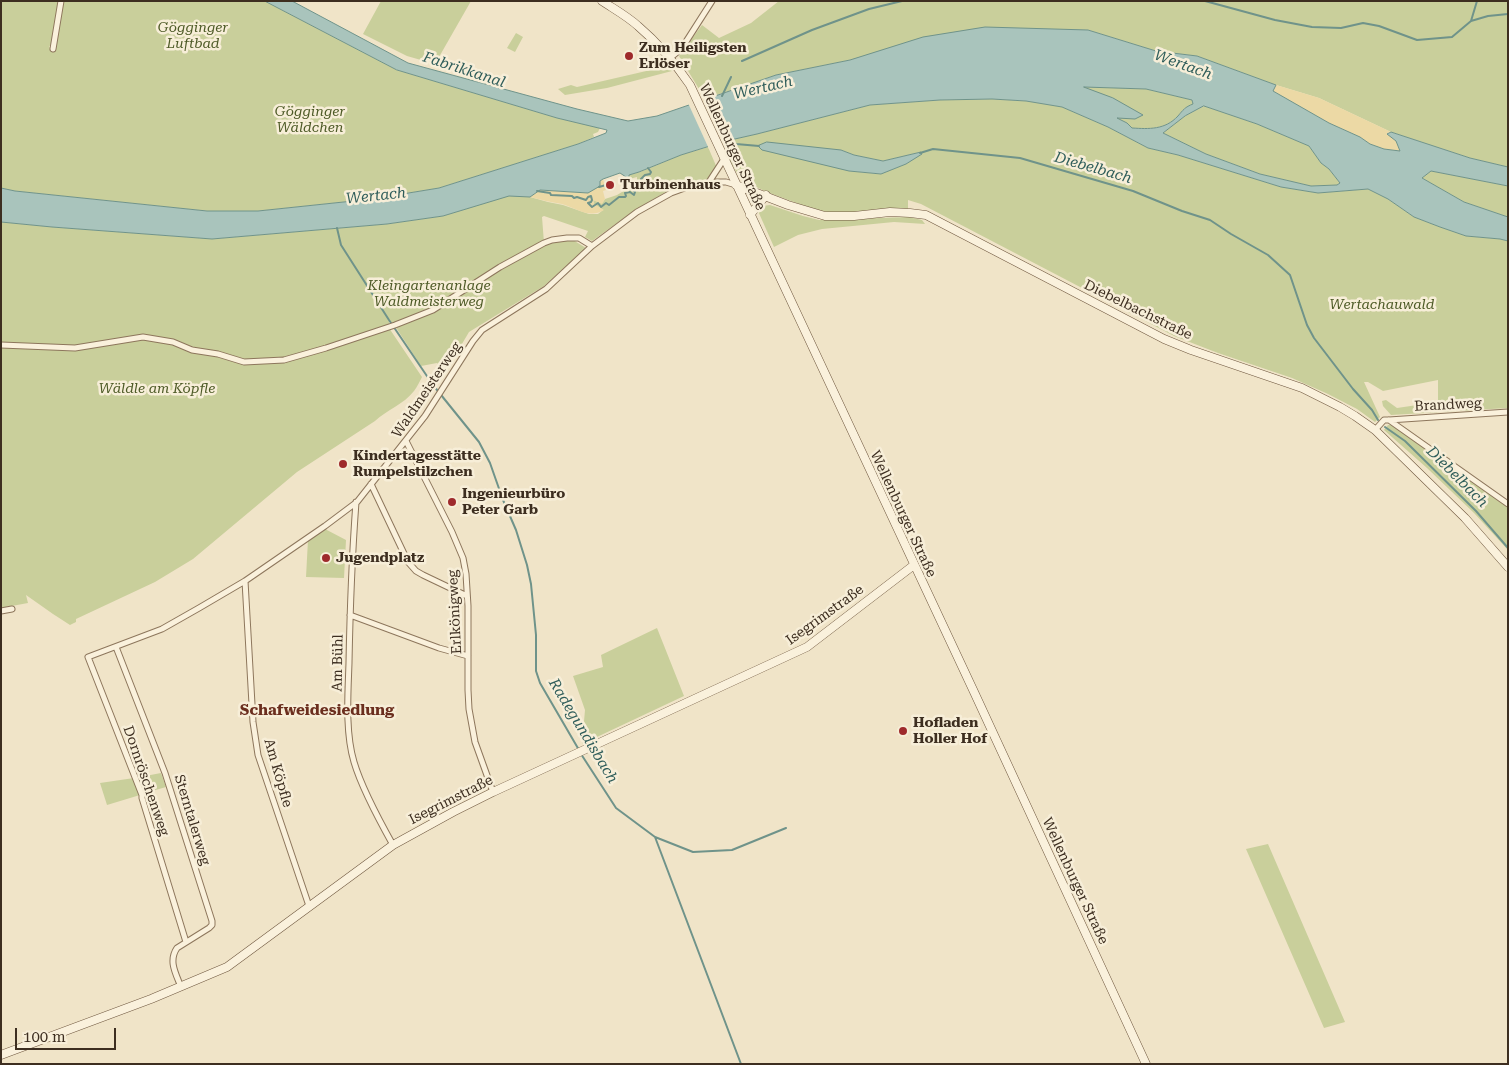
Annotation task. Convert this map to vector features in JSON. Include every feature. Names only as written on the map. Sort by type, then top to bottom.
[{"type":"street","points":[[53,49],[61,1]]},
{"type":"street","name":"Wellenburger Straße","points":[[602,1],[637,25],[670,58],[694,94],[1146,1064]]},
{"type":"street","points":[[670,58],[682,48],[712,1]]},
{"type":"street","points":[[709,182],[724,160]]},
{"type":"street","name":"Waldmeisterweg","points":[[116,647],[162,628],[245,581],[325,526],[356,502],[406,441],[482,330],[546,289],[592,246],[636,212],[670,193],[693,185],[709,182],[726,182],[736,185]]},
{"type":"street","name":"Diebelbachstraße","points":[[736,185],[788,205],[826,216],[854,216],[890,212],[926,215],[1164,340],[1302,388],[1340,407],[1375,430],[1465,518],[1508,567]]},
{"type":"street","points":[[750,215],[766,195]]},
{"type":"street","points":[[1,345],[75,348],[143,338],[173,342],[192,350],[218,354],[244,362],[284,360],[392,326],[433,310],[500,267],[552,240],[579,238],[592,246]]},
{"type":"street","name":"Brandweg","points":[[1389,420],[1508,412]]},
{"type":"street","points":[[1375,430],[1384,420],[1389,420]]},
{"type":"street","name":"Brandweg","points":[[1389,420],[1508,504]]},
{"type":"street","name":"Erlkönigweg","points":[[406,441],[454,536],[466,574],[468,690],[471,720],[475,742],[493,792]]},
{"type":"street","points":[[371,484],[408,562],[416,570],[467,596]]},
{"type":"street","name":"Am Bühl","points":[[356,502],[348,691],[350,744],[361,779],[393,845]]},
{"type":"street","name":"Isegrimstraße","points":[[1,1055],[151,999],[228,967],[393,845],[493,792],[807,647],[914,565]]},
{"type":"street","name":"Am Köpfle","points":[[245,581],[254,722],[258,755],[309,906]]},
{"type":"street","points":[[1,611],[12,608]]},
{"type":"street","points":[[350,615],[439,648],[468,656]]},
{"type":"street","name":"Sterntalerweg","points":[[116,647],[164,769],[212,920],[209,928],[177,948],[173,956],[174,968],[181,987]]},
{"type":"street","name":"Dornröschenweg","points":[[116,647],[88,656],[142,795],[186,942]]},
{"type":"green space","name":"Gögginger Wäldchen","points":[[1,1],[60,1],[52,43],[49,47],[55,48],[63,1],[265,1],[397,70],[557,118],[600,128],[598,132],[593,134],[594,137],[578,144],[439,188],[372,199],[258,211],[207,211],[15,191],[1,188]]},
{"type":"green space","points":[[381,1],[471,1],[435,64],[407,56],[363,34]]},
{"type":"green space","points":[[779,1],[1508,1],[1508,167],[1470,158],[1391,132],[1319,98],[1276,85],[1197,56],[1156,51],[1088,30],[850,60],[776,75],[705,99],[679,56],[702,25],[719,38],[751,23]]},
{"type":"green space","points":[[516,33],[523,37],[515,52],[507,48]]},
{"type":"green space","points":[[668,66],[672,71],[607,88],[565,95],[558,89],[571,85],[577,87]]},
{"type":"green space","points":[[1082,86],[1146,89],[1192,100],[1193,104],[1184,109],[1168,124],[1151,128],[1132,128],[1127,123],[1115,118]]},
{"type":"green space","name":"Wertachauwald","points":[[992,99],[1026,101],[1062,107],[1108,127],[1148,148],[1178,155],[1281,187],[1318,193],[1368,189],[1388,199],[1414,217],[1440,227],[1466,236],[1508,241],[1508,408],[1391,415],[1383,406],[1382,401],[1386,400],[1397,408],[1438,402],[1438,380],[1383,391],[1368,382],[1364,382],[1380,417],[1375,422],[1357,409],[1292,378],[1174,336],[921,204],[908,200],[908,209],[852,213],[815,210],[743,181],[728,157],[732,152],[726,141],[870,105],[940,100]],"holes":[[[841,150],[854,155],[883,161],[921,152],[906,164],[880,174],[849,171]]]},
{"type":"green space","points":[[1204,106],[1257,124],[1309,146],[1321,163],[1329,169],[1340,183],[1337,185],[1311,186],[1260,174],[1206,154],[1163,133],[1185,116]]},
{"type":"green space","name":"Wäldle am Köpfle","points":[[708,147],[717,168],[709,179],[669,190],[635,210],[592,241],[585,237],[588,231],[544,216],[542,217],[544,243],[573,240],[586,248],[544,286],[469,332],[446,371],[437,363],[421,366],[395,326],[389,321],[389,328],[422,377],[414,391],[405,400],[375,421],[297,472],[193,559],[155,582],[76,619],[76,622],[70,625],[26,595],[28,603],[1,608],[1,222],[212,239],[387,224],[443,216],[509,195],[530,197],[589,214],[598,214],[603,210],[594,204],[593,200],[602,203],[605,199],[617,195],[637,183],[637,177],[629,179],[629,175]]},
{"type":"green space","points":[[1431,171],[1508,186],[1508,217],[1464,202],[1422,178]]},
{"type":"green space","points":[[770,205],[819,220],[909,217],[922,220],[925,224],[894,222],[822,229],[798,235],[774,247],[758,211],[762,206]]},
{"type":"green space","points":[[1388,425],[1395,425],[1508,507],[1508,550],[1474,513],[1384,430]]},
{"type":"green space","name":"Jugendplatz","points":[[325,529],[346,540],[344,578],[306,577],[308,540]]},
{"type":"green space","points":[[657,628],[684,696],[582,744],[585,710],[573,676],[603,667],[601,655]]},
{"type":"green space","points":[[161,773],[166,787],[145,793],[140,777]]},
{"type":"green space","points":[[134,778],[140,795],[107,805],[100,783]]},
{"type":"green space","points":[[1268,844],[1345,1022],[1324,1028],[1246,849]]},
{"type":"sand","points":[[1276,85],[1319,98],[1391,132],[1387,133],[1396,141],[1400,151],[1384,149],[1370,144],[1360,137],[1329,123],[1272,91]]},
{"type":"sand","points":[[603,179],[606,190],[603,191],[605,199],[602,204],[593,200],[594,204],[604,210],[598,212],[583,212],[562,204],[530,197],[540,190],[588,193]]},
{"type":"water","name":"Wertach","points":[[265,1],[292,1],[408,63],[628,121],[657,116],[776,75],[850,60],[923,37],[985,27],[1088,30],[1156,51],[1197,56],[1276,85],[1273,91],[1329,123],[1384,149],[1400,151],[1396,141],[1387,134],[1391,132],[1470,158],[1508,167],[1508,186],[1431,171],[1422,178],[1464,202],[1508,217],[1508,241],[1466,236],[1440,227],[1414,217],[1388,199],[1368,189],[1318,193],[1281,187],[1178,155],[1148,148],[1108,127],[1062,107],[1026,101],[992,99],[940,100],[870,105],[726,141],[681,155],[629,175],[629,179],[620,173],[603,179],[600,181],[600,186],[588,193],[540,190],[530,197],[509,196],[443,216],[387,224],[212,239],[1,222],[1,188],[207,211],[258,211],[372,199],[439,188],[578,144],[606,133],[607,130],[557,118],[397,70]],"holes":[[[1084,87],[1146,89],[1192,100],[1193,104],[1184,109],[1168,124],[1151,128],[1132,128],[1117,118],[1135,119],[1143,115],[1113,98]],[[1204,106],[1257,124],[1309,146],[1321,163],[1329,169],[1340,183],[1337,185],[1311,186],[1260,174],[1206,154],[1163,133],[1185,116]]]},
{"type":"water","points":[[767,142],[841,150],[854,155],[883,161],[921,152],[922,154],[906,164],[881,174],[849,171],[762,150],[758,146]]},
{"type":"pier","points":[[704,97],[725,143],[709,149],[688,103]]},
{"type":"waterway","points":[[742,61],[812,30],[869,9],[902,1]]},
{"type":"waterway","points":[[1205,1],[1275,20],[1312,27],[1341,28],[1363,23],[1379,26],[1417,40],[1452,37],[1471,21],[1477,1]]},
{"type":"waterway","points":[[1471,21],[1488,16],[1508,14]]},
{"type":"waterway","name":"Wertach","points":[[722,96],[731,77]]},
{"type":"waterway","name":"Diebelbach","points":[[730,139],[736,144],[759,146]]},
{"type":"waterway","name":"Diebelbach","points":[[920,153],[933,149],[1020,158],[1133,191],[1210,220],[1268,255],[1290,275],[1307,325],[1314,338],[1378,420]]},
{"type":"waterway","points":[[641,179],[645,175],[650,174],[651,172],[648,168]]},
{"type":"waterway","points":[[537,191],[586,200],[591,196],[592,200],[588,203],[592,207],[598,203],[601,207],[606,203],[609,205],[619,197],[625,197],[625,193],[630,192],[634,195],[634,186],[641,190],[643,187],[641,183]]},
{"type":"waterway","points":[[599,187],[606,185]]},
{"type":"waterway","name":"Radegundisbach","points":[[337,228],[341,245],[389,320],[433,385],[479,442],[490,463],[516,530],[527,565],[531,584],[536,635],[536,671],[540,683],[579,750]]},
{"type":"waterway","name":"Diebelbach","points":[[1385,427],[1405,441],[1476,511],[1508,548]]},
{"type":"waterway","name":"Radegundisbach","points":[[581,754],[616,808],[655,837],[741,1064]]},
{"type":"waterway","points":[[655,837],[693,852],[732,850],[786,828]]},
{"type":"place","name":"Zum Heiligsten Erlöser","points":[[629,56]]},
{"type":"place","name":"Turbinenhaus","points":[[610,185]]},
{"type":"place","name":"Kindertagesstätte Rumpelstilzchen","points":[[343,464]]},
{"type":"place","name":"Ingenieurbüro Peter Garb","points":[[452,502]]},
{"type":"place","name":"Jugendplatz","points":[[326,558]]},
{"type":"place","name":"Hofladen Holler Hof","points":[[903,731]]},
{"type":"district","name":"Schafweidesiedlung","points":[[317,711]]},
{"type":"park label","name":"Gögginger Luftbad","points":[[193,36]]},
{"type":"park label","name":"Kleingartenanlage Waldmeisterweg","points":[[429,294]]},
{"type":"water label","name":"Fabrikkanal","points":[[464,70]]}]
